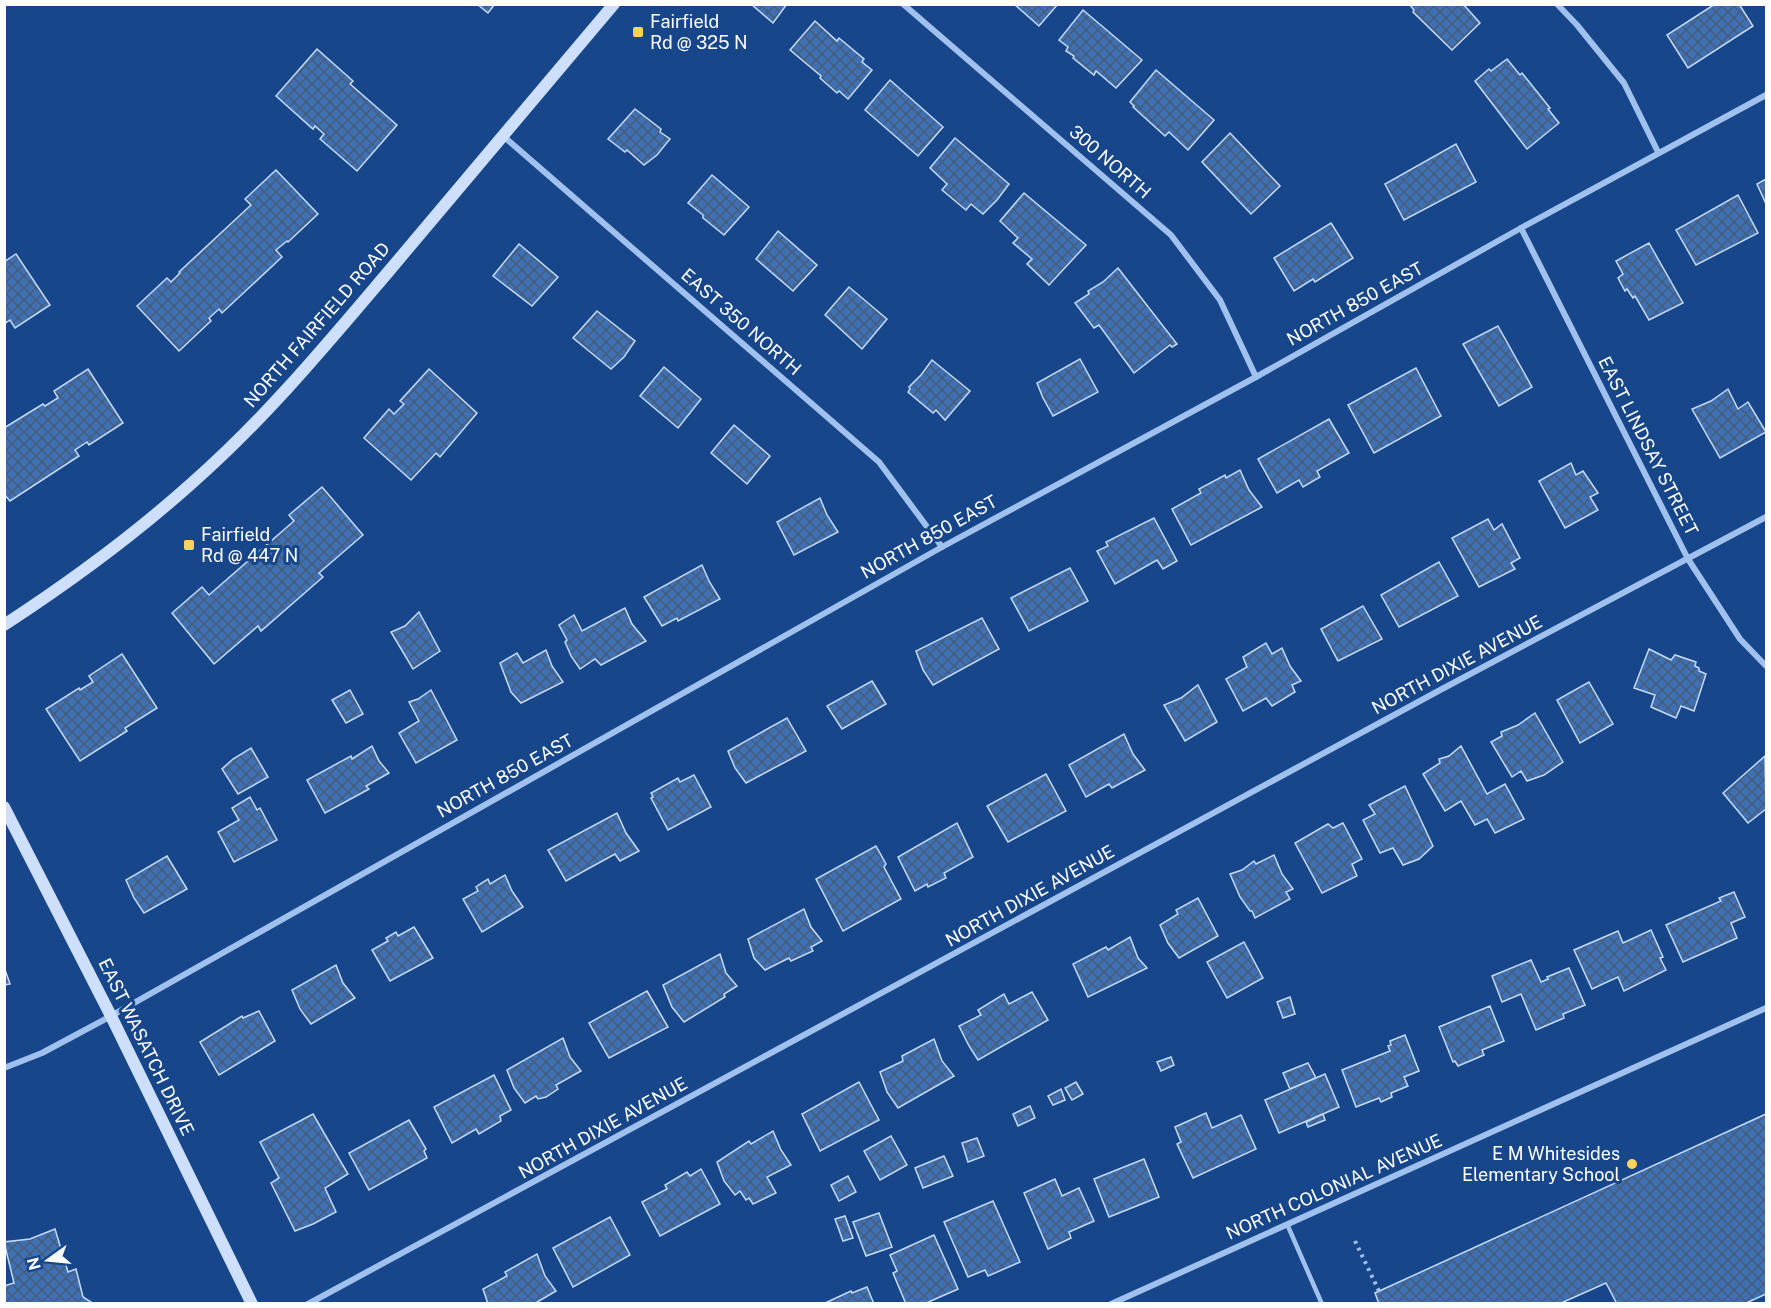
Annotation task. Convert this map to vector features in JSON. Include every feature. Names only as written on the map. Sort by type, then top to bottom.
[{"type":"main road","name":"NORTH FAIRFIELD ROAD","points":[[4,625],[82,571],[141,526],[208,469],[295,380],[614,4]]},
{"type":"main road","name":"EAST WASATCH DRIVE","points":[[4,807],[111,1016],[252,1304]]},
{"type":"street","name":"300 NORTH","points":[[903,4],[1171,235],[1220,300],[1256,377]]},
{"type":"street","points":[[1557,4],[1624,83],[1658,152]]},
{"type":"street","name":"NORTH 850 EAST","points":[[4,1068],[42,1053],[111,1016],[942,547],[1256,377],[1658,152],[1767,95]]},
{"type":"street","name":"EAST 350 NORTH","points":[[503,136],[879,462],[942,547]]},
{"type":"street","name":"EAST LINDSAY STREET","points":[[1521,228],[1688,559],[1740,639],[1767,666]]},
{"type":"street","name":"NORTH DIXIE AVENUE","points":[[308,1304],[1453,683],[1767,517]]},
{"type":"street","name":"NORTH COLONIAL AVENUE","points":[[1111,1304],[1767,1008]]},
{"type":"lane","points":[[1287,1224],[1322,1304]]},
{"type":"path","points":[[1355,1241],[1379,1291]]},
{"type":"building","points":[[477,4],[495,4],[488,13]]},
{"type":"building","points":[[751,4],[787,4],[773,23]]},
{"type":"building","points":[[1014,4],[1058,4],[1039,26]]},
{"type":"building","points":[[1409,4],[1463,4],[1480,23],[1452,50],[1413,12]]},
{"type":"building","points":[[1715,4],[1739,4],[1753,26],[1688,68],[1667,35]]},
{"type":"building","points":[[1083,10],[1142,60],[1116,88],[1096,71],[1094,75],[1073,58],[1074,56],[1066,51],[1068,47],[1059,40]]},
{"type":"building","points":[[815,21],[837,41],[839,38],[864,59],[862,62],[872,70],[848,99],[839,91],[837,93],[790,50]]},
{"type":"building","points":[[317,49],[353,81],[350,84],[397,125],[357,171],[320,139],[324,134],[315,126],[313,129],[276,96]]},
{"type":"building","points":[[1507,59],[1520,75],[1522,73],[1559,123],[1527,149],[1475,81],[1489,69],[1491,71]]},
{"type":"building","points":[[1156,70],[1214,120],[1188,150],[1169,132],[1165,136],[1130,102]]},
{"type":"building","points":[[890,80],[943,127],[918,156],[865,110]]},
{"type":"building","points":[[635,109],[670,139],[657,155],[644,165],[627,150],[625,152],[608,139]]},
{"type":"building","points":[[1230,133],[1280,186],[1251,214],[1202,162]]},
{"type":"building","points":[[955,138],[1009,184],[983,214],[971,204],[966,210],[942,190],[947,184],[930,168]]},
{"type":"building","points":[[1456,144],[1476,182],[1404,220],[1385,184]]},
{"type":"building","points":[[276,170],[318,214],[276,250],[282,257],[222,313],[219,309],[209,318],[211,321],[179,351],[137,306],[167,278],[171,282],[251,205],[245,199]]},
{"type":"building","points":[[712,175],[749,207],[724,235],[688,203]]},
{"type":"building","points":[[1766,179],[1766,204],[1757,184]]},
{"type":"building","points":[[1024,193],[1086,245],[1049,285],[1027,264],[1032,259],[1013,243],[1018,238],[1000,221]]},
{"type":"building","points":[[1738,195],[1758,233],[1696,265],[1676,230]]},
{"type":"building","points":[[1331,223],[1353,258],[1315,282],[1313,279],[1294,291],[1274,258]]},
{"type":"building","points":[[778,231],[817,265],[793,291],[756,259]]},
{"type":"building","points":[[1649,243],[1683,303],[1649,320],[1635,296],[1633,298],[1627,289],[1625,291],[1618,278],[1623,274],[1616,261]]},
{"type":"building","points":[[519,244],[558,277],[532,306],[493,276]]},
{"type":"building","points":[[16,254],[50,305],[15,328],[10,320],[4,324],[4,262]]},
{"type":"building","points":[[1118,268],[1177,344],[1172,347],[1170,345],[1134,373],[1099,325],[1094,328],[1075,303],[1089,294],[1088,291],[1103,282]]},
{"type":"building","points":[[849,287],[887,319],[862,349],[825,315]]},
{"type":"building","points":[[597,311],[635,341],[624,357],[611,369],[573,338]]},
{"type":"building","points":[[1498,326],[1532,387],[1499,406],[1463,344]]},
{"type":"building","points":[[1080,359],[1098,392],[1053,416],[1037,383]]},
{"type":"building","points":[[932,360],[970,391],[945,420],[936,410],[933,413],[908,392],[909,387]]},
{"type":"building","points":[[664,367],[701,399],[678,428],[640,396]]},
{"type":"building","points":[[1416,368],[1441,416],[1374,453],[1348,405]]},
{"type":"building","points":[[88,369],[123,423],[89,445],[87,442],[75,450],[79,456],[10,501],[4,494],[4,428],[43,404],[45,406],[58,398],[54,391]]},
{"type":"building","points":[[429,369],[477,413],[440,457],[436,453],[411,480],[364,438],[389,409],[394,414],[404,404],[400,401]]},
{"type":"building","points":[[1728,389],[1738,409],[1748,402],[1766,432],[1720,458],[1692,409],[1711,401]]},
{"type":"building","points":[[1329,419],[1349,453],[1317,471],[1320,477],[1303,487],[1299,480],[1277,493],[1258,459]]},
{"type":"building","points":[[734,425],[770,456],[747,484],[711,453]]},
{"type":"building","points":[[1571,463],[1576,475],[1583,471],[1598,493],[1590,497],[1598,510],[1565,528],[1539,481]]},
{"type":"building","points":[[1240,470],[1249,490],[1262,507],[1191,545],[1172,509],[1201,493],[1199,489]]},
{"type":"building","points":[[322,487],[363,535],[319,573],[323,577],[261,631],[258,626],[214,664],[172,613],[202,587],[209,595],[294,521],[289,515]]},
{"type":"building","points":[[820,498],[838,532],[794,555],[777,522]]},
{"type":"building","points":[[1154,518],[1177,561],[1163,569],[1157,560],[1115,584],[1097,551],[1108,546],[1106,542]]},
{"type":"building","points":[[1488,519],[1494,530],[1502,524],[1520,558],[1511,563],[1515,569],[1479,587],[1452,538]]},
{"type":"building","points":[[1439,562],[1458,596],[1399,627],[1381,595]]},
{"type":"building","points":[[702,565],[720,599],[678,621],[677,618],[662,626],[644,597]]},
{"type":"building","points":[[1070,568],[1088,601],[1029,631],[1011,598]]},
{"type":"building","points":[[1363,606],[1382,639],[1338,661],[1321,629]]},
{"type":"building","points":[[625,608],[632,624],[646,641],[601,665],[595,659],[580,669],[571,656],[565,642],[567,640],[559,625],[574,615],[582,631]]},
{"type":"building","points":[[419,612],[440,651],[413,669],[391,632],[405,626]]},
{"type":"building","points":[[982,618],[999,649],[933,685],[923,670],[916,651]]},
{"type":"building","points":[[1266,643],[1272,654],[1282,648],[1290,666],[1301,681],[1292,685],[1295,692],[1272,706],[1266,698],[1243,711],[1226,679],[1247,667],[1243,657]]},
{"type":"building","points":[[1649,649],[1671,660],[1675,655],[1696,662],[1695,666],[1699,668],[1699,671],[1706,674],[1694,711],[1681,706],[1676,718],[1651,707],[1655,695],[1634,688]]},
{"type":"building","points":[[546,650],[552,666],[563,682],[521,703],[511,692],[500,663],[517,653],[523,663]]},
{"type":"building","points":[[122,654],[157,708],[125,728],[127,731],[80,761],[46,709],[93,682],[89,676]]},
{"type":"building","points":[[872,681],[886,704],[842,729],[827,706]]},
{"type":"building","points":[[1589,682],[1613,724],[1580,743],[1557,700]]},
{"type":"building","points":[[1198,685],[1217,722],[1185,741],[1164,705],[1181,698]]},
{"type":"building","points":[[350,690],[363,714],[346,723],[332,700]]},
{"type":"building","points":[[431,690],[457,740],[416,763],[399,733],[419,721],[409,702]]},
{"type":"building","points":[[1535,713],[1563,762],[1544,775],[1527,781],[1521,771],[1512,777],[1491,742],[1502,736],[1501,732],[1518,725]]},
{"type":"building","points":[[787,718],[806,751],[746,783],[735,768],[728,751]]},
{"type":"building","points":[[1124,734],[1133,754],[1145,770],[1112,788],[1109,784],[1086,797],[1069,765]]},
{"type":"building","points":[[372,746],[379,761],[389,773],[366,786],[369,789],[325,813],[307,780],[351,756],[352,759]]},
{"type":"building","points":[[1461,746],[1487,794],[1505,784],[1524,819],[1495,833],[1487,819],[1475,825],[1461,801],[1445,811],[1423,774],[1440,763],[1439,759],[1449,756]]},
{"type":"building","points":[[251,748],[268,777],[238,794],[222,769]]},
{"type":"building","points":[[1765,756],[1766,809],[1748,823],[1723,793]]},
{"type":"building","points":[[1046,774],[1066,811],[1008,842],[987,806]]},
{"type":"building","points":[[694,775],[711,807],[668,830],[651,798],[653,797],[651,793],[678,778],[680,782]]},
{"type":"building","points":[[1405,786],[1433,846],[1419,859],[1403,865],[1393,848],[1380,853],[1363,820],[1375,814],[1369,805]]},
{"type":"building","points":[[250,797],[257,810],[260,808],[277,840],[234,862],[218,832],[239,820],[232,808]]},
{"type":"building","points":[[617,813],[626,833],[639,851],[620,861],[615,854],[566,881],[548,850]]},
{"type":"building","points":[[957,823],[973,857],[944,873],[946,878],[928,887],[927,884],[915,891],[898,857]]},
{"type":"building","points":[[1343,823],[1362,859],[1352,864],[1357,876],[1322,893],[1295,843],[1328,824],[1333,828]]},
{"type":"building","points":[[876,846],[901,899],[843,931],[816,879]]},
{"type":"building","points":[[1274,855],[1282,874],[1293,889],[1286,892],[1290,899],[1255,918],[1240,897],[1230,874],[1242,870],[1254,861],[1256,864]]},
{"type":"building","points":[[167,856],[187,889],[144,913],[126,880]]},
{"type":"building","points":[[505,875],[523,907],[482,932],[463,899],[478,891],[476,887],[488,879],[490,884]]},
{"type":"building","points":[[1734,892],[1745,917],[1731,923],[1737,938],[1683,962],[1666,925],[1721,901],[1719,898]]},
{"type":"building","points":[[1198,898],[1218,936],[1179,958],[1168,943],[1160,925],[1178,914],[1176,910]]},
{"type":"building","points":[[804,909],[811,927],[822,941],[811,947],[813,951],[791,961],[789,958],[765,970],[754,958],[748,939]]},
{"type":"building","points":[[414,927],[433,958],[390,981],[372,950],[388,941],[386,938],[396,932],[398,936]]},
{"type":"building","points":[[1651,930],[1666,970],[1624,991],[1618,977],[1592,989],[1574,950],[1618,931],[1623,943]]},
{"type":"building","points":[[1130,937],[1138,958],[1147,968],[1088,997],[1073,964],[1106,947],[1108,950]]},
{"type":"building","points":[[1244,942],[1263,978],[1227,998],[1207,962]]},
{"type":"building","points":[[720,954],[726,973],[737,986],[724,994],[725,997],[684,1022],[672,1007],[663,985]]},
{"type":"building","points":[[1531,960],[1541,982],[1569,968],[1585,1005],[1563,1014],[1564,1018],[1536,1030],[1521,994],[1502,1002],[1492,976]]},
{"type":"building","points":[[336,965],[343,983],[355,998],[311,1024],[300,1009],[292,990]]},
{"type":"building","points":[[4,967],[10,984],[4,985]]},
{"type":"building","points":[[647,991],[668,1027],[609,1058],[589,1023]]},
{"type":"building","points":[[1032,992],[1048,1020],[978,1060],[959,1026],[981,1015],[978,1010],[1004,994],[1009,1004]]},
{"type":"building","points":[[1290,997],[1295,1014],[1283,1018],[1277,1002]]},
{"type":"building","points":[[1490,1006],[1504,1041],[1482,1050],[1484,1055],[1458,1066],[1455,1061],[1453,1062],[1439,1027]]},
{"type":"building","points":[[259,1011],[275,1041],[219,1075],[200,1042],[242,1016],[243,1018]]},
{"type":"building","points":[[1405,1035],[1419,1071],[1404,1077],[1408,1086],[1391,1093],[1392,1097],[1381,1102],[1379,1098],[1356,1107],[1342,1070],[1390,1051],[1388,1046],[1391,1045],[1390,1041]]},
{"type":"building","points":[[563,1038],[570,1057],[581,1071],[556,1085],[558,1089],[546,1097],[538,1099],[536,1096],[525,1103],[514,1088],[507,1070]]},
{"type":"building","points":[[934,1039],[942,1061],[954,1076],[898,1108],[887,1092],[880,1072],[903,1061],[902,1056]]},
{"type":"building","points":[[1171,1057],[1174,1065],[1161,1071],[1157,1062]]},
{"type":"building","points":[[1308,1063],[1316,1078],[1290,1089],[1283,1073]]},
{"type":"building","points":[[1325,1074],[1339,1107],[1279,1133],[1265,1100]]},
{"type":"building","points":[[494,1075],[511,1110],[500,1116],[501,1121],[479,1134],[476,1129],[452,1143],[434,1107]]},
{"type":"building","points":[[859,1082],[879,1120],[820,1151],[802,1114]]},
{"type":"building","points":[[1076,1082],[1083,1094],[1072,1100],[1065,1088]]},
{"type":"building","points":[[1061,1089],[1065,1100],[1053,1105],[1048,1096]]},
{"type":"building","points":[[1030,1106],[1035,1118],[1018,1126],[1013,1114]]},
{"type":"building","points":[[1206,1113],[1212,1128],[1241,1115],[1256,1149],[1193,1178],[1177,1144],[1181,1142],[1175,1127]]},
{"type":"building","points":[[313,1114],[348,1174],[325,1188],[336,1212],[295,1231],[271,1183],[279,1178],[260,1142]]},
{"type":"building","points":[[1323,1114],[1325,1120],[1308,1127],[1306,1122]]},
{"type":"building","name":"E M Whitesides Elementary School","points":[[1766,1114],[1766,1294],[1744,1304],[1617,1304],[1606,1283],[1559,1304],[1379,1304],[1375,1293]]},
{"type":"building","points":[[409,1120],[426,1149],[424,1151],[427,1158],[369,1190],[349,1153]]},
{"type":"building","points":[[773,1131],[781,1150],[791,1165],[767,1177],[776,1193],[753,1204],[749,1198],[746,1200],[740,1191],[735,1195],[724,1181],[717,1162],[749,1141],[751,1144]]},
{"type":"building","points":[[891,1136],[907,1165],[880,1180],[864,1151]]},
{"type":"building","points":[[977,1138],[984,1156],[968,1162],[962,1143]]},
{"type":"building","points":[[944,1156],[953,1176],[923,1188],[915,1168]]},
{"type":"building","points":[[1144,1159],[1159,1197],[1109,1217],[1094,1179]]},
{"type":"building","points":[[701,1169],[720,1204],[660,1236],[642,1202],[667,1189],[665,1185],[687,1172],[690,1176]]},
{"type":"building","points":[[848,1176],[856,1192],[839,1201],[831,1185]]},
{"type":"building","points":[[1055,1179],[1062,1196],[1079,1188],[1094,1221],[1069,1232],[1071,1238],[1048,1249],[1024,1193]]},
{"type":"building","points":[[993,1201],[1020,1262],[988,1276],[985,1270],[968,1277],[944,1222]]},
{"type":"building","points":[[879,1213],[892,1247],[866,1256],[853,1222]]},
{"type":"building","points":[[845,1216],[853,1238],[843,1241],[835,1219]]},
{"type":"building","points":[[610,1217],[630,1255],[573,1287],[553,1248]]},
{"type":"building","points":[[55,1229],[68,1272],[76,1269],[83,1297],[94,1304],[4,1304],[4,1286],[14,1283],[4,1242],[30,1239]]},
{"type":"building","points":[[934,1235],[958,1289],[924,1304],[906,1304],[893,1273],[897,1271],[890,1255]]},
{"type":"building","points":[[537,1254],[545,1276],[556,1291],[534,1304],[488,1304],[483,1289],[507,1276],[505,1272]]},
{"type":"building","points":[[867,1287],[874,1304],[823,1304],[851,1291],[852,1293]]},
{"type":"place","name":"Fairfield Rd @ 325 N","points":[[638,32]]},
{"type":"place","name":"Fairfield Rd @ 447 N","points":[[189,545]]},
{"type":"place","name":"E M Whitesides Elementary School","points":[[1632,1164]]}]
